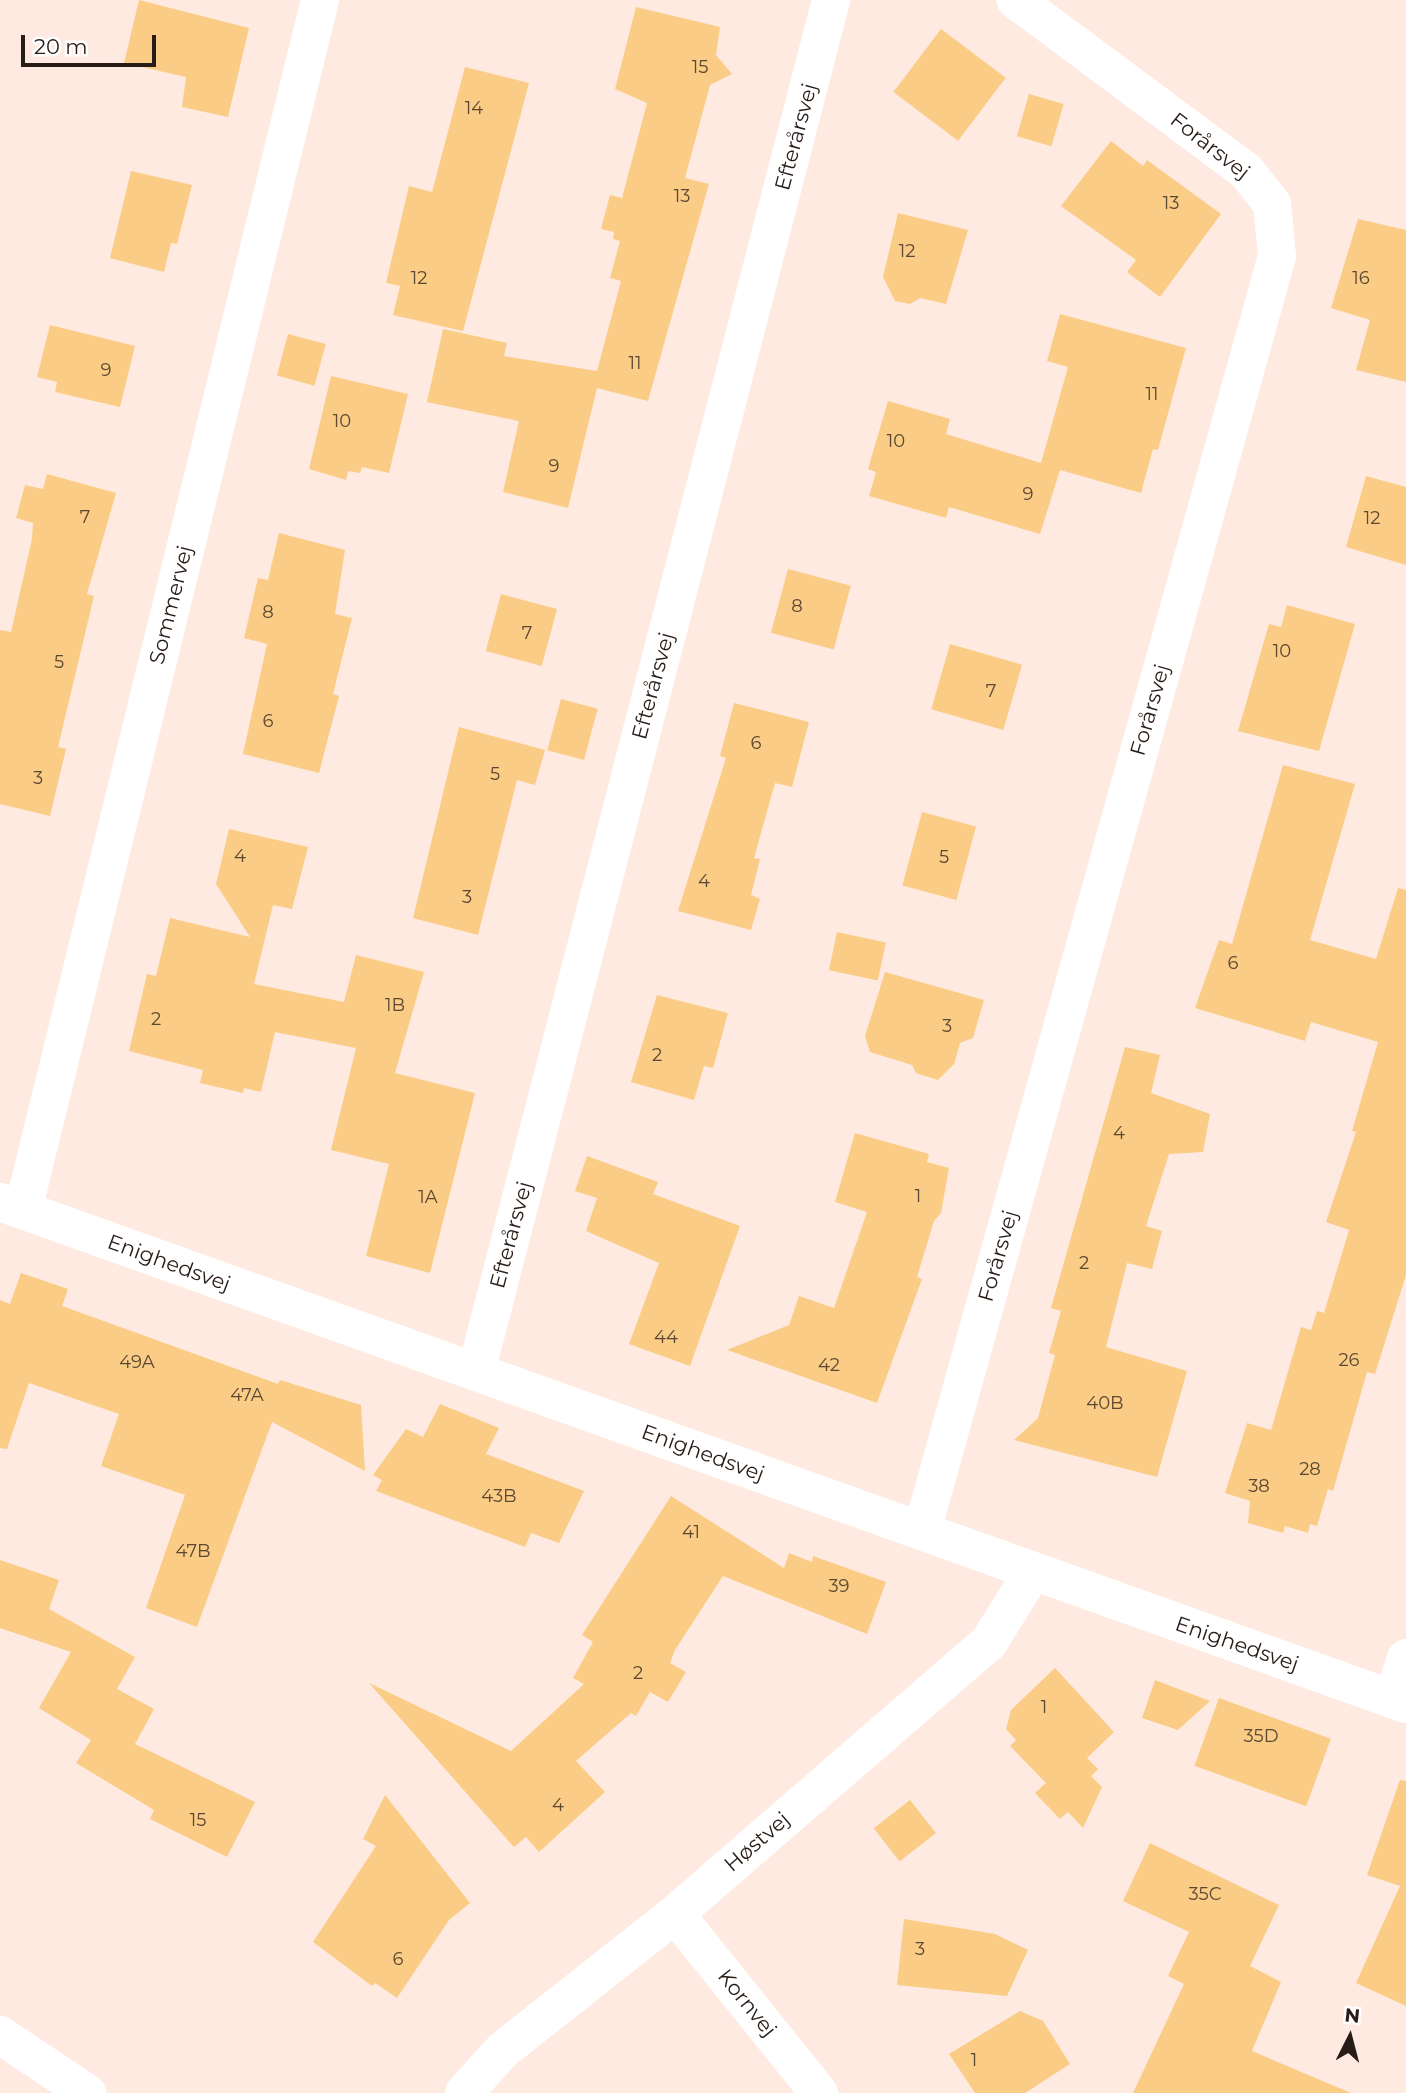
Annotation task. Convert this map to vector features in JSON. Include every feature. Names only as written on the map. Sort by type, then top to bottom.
[{"type":"street","name":"Sommervej","points":[[12,1206],[320,0]]},
{"type":"street","name":"Efterårsvej","points":[[476,1372],[831,0]]},
{"type":"street","name":"Forårsvej","points":[[922,1531],[1277,256],[1272,204],[1246,171],[1016,0]]},
{"type":"street","name":"Enighedsvej","points":[[12,1206],[922,1531],[1032,1573],[1399,1702]]},
{"type":"street","name":"Høstvej","points":[[464,2093],[503,2050],[675,1914],[989,1642],[1032,1573]]},
{"type":"street","points":[[1399,1702],[1406,1658]]},
{"type":"street","name":"Kornvej","points":[[675,1914],[819,2093]]},
{"type":"street","points":[[0,2035],[87,2093]]},
{"type":"building","points":[[139,0],[249,28],[228,117],[182,107],[186,77],[124,63]]},
{"type":"building","points":[[636,7],[720,27],[716,55],[732,74],[710,85],[685,178],[709,184],[648,401],[597,388],[568,508],[503,492],[519,421],[427,402],[443,329],[507,343],[504,356],[597,371],[621,281],[610,278],[620,241],[613,239],[614,232],[601,229],[610,195],[622,198],[647,103],[615,89]]},
{"type":"building","points":[[941,29],[1006,78],[958,141],[893,92]]},
{"type":"building","points":[[465,67],[529,83],[463,331],[393,315],[400,286],[386,283],[409,186],[432,192]]},
{"type":"building","points":[[1029,94],[1064,104],[1051,146],[1017,136]]},
{"type":"building","points":[[1111,141],[1143,166],[1147,160],[1221,214],[1160,297],[1127,272],[1136,260],[1061,206]]},
{"type":"building","points":[[131,171],[192,185],[177,244],[171,243],[164,272],[110,258]]},
{"type":"building","points":[[898,213],[968,230],[946,304],[920,298],[910,304],[895,301],[883,277]]},
{"type":"building","points":[[1358,219],[1406,230],[1406,382],[1356,370],[1370,320],[1331,308]]},
{"type":"building","points":[[1060,314],[1186,348],[1158,450],[1153,449],[1141,493],[1060,470],[1040,534],[949,507],[946,518],[869,496],[876,472],[868,469],[888,401],[950,419],[946,434],[1041,463],[1068,367],[1047,361]]},
{"type":"building","points":[[50,325],[135,346],[120,407],[55,392],[57,382],[37,377]]},
{"type":"building","points":[[288,334],[326,344],[315,386],[277,376]]},
{"type":"building","points":[[331,376],[408,394],[389,473],[362,467],[360,473],[348,471],[346,480],[309,469]]},
{"type":"building","points":[[47,474],[116,493],[87,594],[94,596],[58,747],[66,749],[50,816],[0,804],[0,630],[11,632],[32,539],[33,523],[16,518],[25,485],[43,489]]},
{"type":"building","points":[[1366,476],[1406,487],[1406,565],[1346,547]]},
{"type":"building","points":[[279,533],[345,550],[335,614],[352,618],[333,694],[339,696],[319,773],[243,754],[267,644],[244,638],[258,578],[268,580]]},
{"type":"building","points":[[788,569],[851,586],[834,650],[771,633]]},
{"type":"building","points":[[501,594],[557,609],[542,666],[486,651]]},
{"type":"building","points":[[1287,605],[1355,624],[1319,751],[1238,731],[1269,624],[1281,627]]},
{"type":"building","points":[[950,644],[1022,665],[1003,730],[931,709]]},
{"type":"building","points":[[561,699],[598,709],[584,760],[547,750]]},
{"type":"building","points":[[734,703],[809,722],[792,787],[775,783],[754,858],[760,859],[751,895],[760,899],[751,930],[678,911],[726,758],[720,756]]},
{"type":"building","points":[[459,727],[545,750],[535,785],[517,780],[478,935],[413,918]]},
{"type":"building","points":[[1283,765],[1355,784],[1310,940],[1376,959],[1398,888],[1406,890],[1406,1275],[1375,1374],[1367,1372],[1333,1491],[1328,1489],[1317,1526],[1310,1524],[1308,1533],[1285,1526],[1283,1533],[1248,1523],[1250,1501],[1225,1493],[1247,1423],[1271,1430],[1301,1327],[1311,1330],[1317,1311],[1324,1313],[1349,1230],[1326,1222],[1356,1132],[1352,1131],[1378,1042],[1311,1022],[1305,1041],[1195,1008],[1219,940],[1232,944]]},
{"type":"building","points":[[922,812],[976,826],[956,900],[902,885]]},
{"type":"building","points":[[229,829],[308,847],[292,909],[273,905],[254,984],[344,1002],[356,955],[424,972],[395,1073],[475,1093],[430,1273],[366,1256],[389,1164],[331,1150],[356,1048],[275,1032],[261,1092],[244,1088],[243,1093],[200,1083],[203,1070],[129,1051],[147,974],[156,976],[170,918],[250,937],[216,884]]},
{"type":"building","points":[[837,932],[886,942],[878,981],[829,970]]},
{"type":"building","points":[[885,972],[984,1000],[973,1038],[960,1043],[954,1064],[938,1080],[916,1073],[912,1065],[870,1052],[865,1036]]},
{"type":"building","points":[[657,995],[728,1013],[713,1068],[704,1066],[694,1100],[631,1082]]},
{"type":"building","points":[[1125,1047],[1160,1055],[1151,1093],[1210,1114],[1203,1152],[1169,1154],[1146,1226],[1162,1231],[1152,1269],[1127,1263],[1106,1347],[1187,1371],[1157,1477],[1014,1440],[1038,1418],[1055,1355],[1049,1353],[1061,1311],[1051,1308]]},
{"type":"building","points":[[855,1133],[929,1154],[927,1162],[949,1168],[941,1213],[934,1221],[917,1277],[922,1279],[877,1403],[727,1350],[789,1325],[799,1296],[834,1308],[867,1212],[835,1202]]},
{"type":"building","points":[[587,1156],[658,1182],[653,1194],[740,1226],[690,1366],[629,1344],[659,1263],[586,1231],[597,1198],[575,1191]]},
{"type":"building","points":[[21,1273],[68,1289],[62,1306],[278,1384],[280,1380],[361,1405],[365,1471],[272,1422],[197,1627],[146,1608],[185,1495],[101,1466],[119,1414],[29,1383],[7,1449],[0,1448],[0,1300],[10,1304]]},
{"type":"building","points":[[440,1404],[499,1428],[486,1454],[584,1491],[559,1543],[531,1533],[525,1547],[376,1491],[382,1480],[373,1475],[406,1429],[423,1437]]},
{"type":"building","points":[[671,1496],[784,1568],[789,1553],[812,1562],[813,1556],[886,1582],[867,1634],[723,1576],[675,1650],[670,1663],[686,1672],[668,1702],[650,1692],[636,1716],[631,1713],[576,1761],[605,1792],[539,1852],[526,1837],[514,1847],[369,1683],[511,1751],[584,1684],[573,1678],[593,1642],[582,1635]]},
{"type":"building","points":[[0,1560],[59,1580],[49,1609],[135,1657],[117,1689],[154,1709],[135,1744],[255,1802],[227,1857],[150,1819],[154,1810],[76,1763],[91,1740],[39,1708],[71,1652],[0,1628]]},
{"type":"building","points":[[1055,1668],[1114,1732],[1087,1758],[1098,1769],[1091,1776],[1102,1787],[1083,1828],[1068,1812],[1060,1819],[1035,1793],[1046,1783],[1010,1746],[1016,1740],[1006,1729],[1011,1710]]},
{"type":"building","points":[[1155,1680],[1210,1701],[1178,1730],[1142,1718]]},
{"type":"building","points":[[1219,1698],[1331,1739],[1306,1806],[1194,1766]]},
{"type":"building","points":[[1400,1780],[1406,1781],[1406,2006],[1356,1983],[1400,1886],[1367,1875]]},
{"type":"building","points":[[385,1795],[470,1903],[449,1920],[397,1998],[375,1983],[372,1986],[313,1942],[376,1846],[363,1839]]},
{"type":"building","points":[[910,1800],[936,1833],[900,1861],[874,1828]]},
{"type":"building","points":[[1150,1843],[1279,1905],[1250,1966],[1281,1982],[1252,2051],[1351,2093],[1133,2093],[1184,1984],[1168,1976],[1189,1932],[1123,1901]]},
{"type":"building","points":[[904,1919],[995,1934],[1028,1950],[1007,1996],[897,1985]]},
{"type":"building","points":[[1020,2011],[1043,2021],[1070,2064],[1025,2093],[975,2093],[949,2054]]}]
